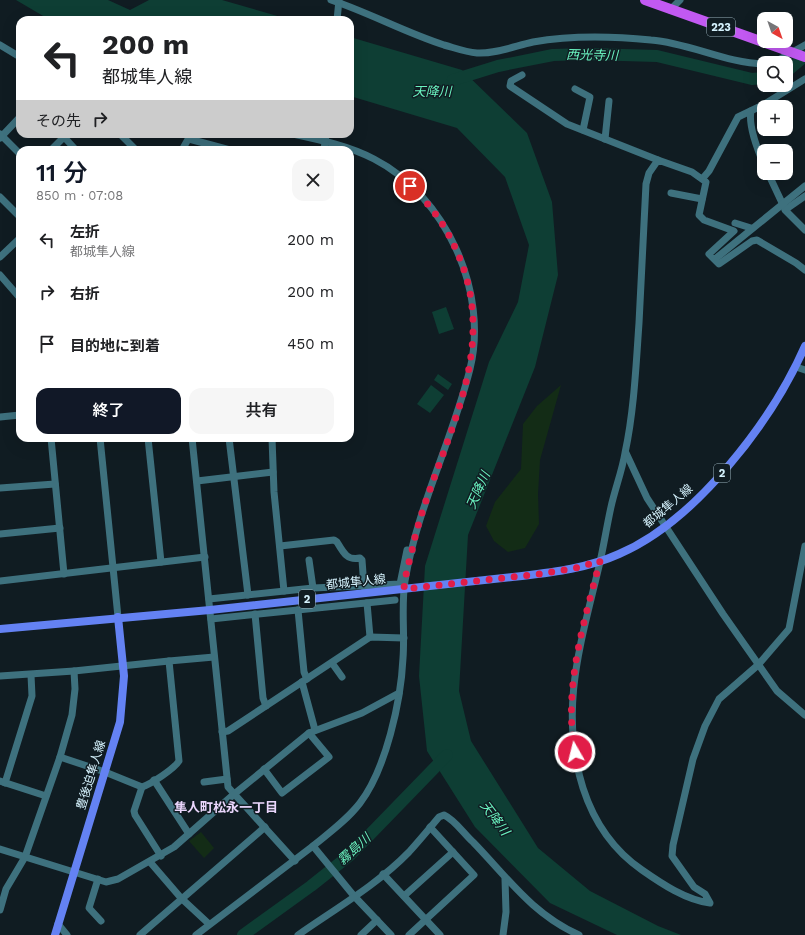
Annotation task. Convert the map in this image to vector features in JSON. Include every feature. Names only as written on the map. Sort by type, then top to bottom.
[{"type":"highway","name":"223","points":[[645,0],[797,55]]},
{"type":"main road","name":"都城隼人線","points":[[0,629],[118,617],[210,610],[407,589],[540,574],[598,562],[632,548],[665,527],[693,502],[746,445],[768,416],[796,367],[805,346]]},
{"type":"main road","name":"豊後迫隼人線","points":[[55,935],[120,722],[124,676],[118,617]]},
{"type":"street","points":[[332,0],[422,37],[464,51],[478,53],[534,42],[580,37],[615,37],[654,40],[722,58],[757,63]]},
{"type":"street","points":[[670,10],[680,0]]},
{"type":"street","points":[[337,16],[339,3]]},
{"type":"street","points":[[797,55],[805,45]]},
{"type":"street","points":[[0,46],[16,55]]},
{"type":"street","points":[[522,75],[511,81],[510,86],[567,124],[703,178],[706,182],[699,215],[704,220],[734,230],[709,254],[720,264],[752,241],[757,240],[805,270]]},
{"type":"street","points":[[703,178],[709,171],[738,116],[751,111],[805,79]]},
{"type":"street","points":[[575,89],[590,97],[583,130]]},
{"type":"street","points":[[605,139],[609,101]]},
{"type":"street","points":[[751,111],[749,120],[757,149]]},
{"type":"street","points":[[16,121],[1,136],[16,150]]},
{"type":"street","points":[[56,146],[63,138]]},
{"type":"street","points":[[67,138],[73,146]]},
{"type":"street","points":[[124,138],[132,146]]},
{"type":"street","points":[[193,138],[218,146]]},
{"type":"street","points":[[325,138],[345,146]]},
{"type":"street","points":[[196,935],[314,848],[352,813],[366,795],[373,782],[387,744],[399,693],[407,589],[412,550],[420,519],[455,418],[470,369],[474,330],[468,282],[448,232],[422,197],[399,175],[376,160],[354,150]]},
{"type":"street","points":[[658,160],[649,173],[646,184],[637,352],[626,453],[611,506],[583,628],[574,682],[571,721],[573,743],[580,777],[596,818],[606,836],[620,852],[652,877],[685,895],[705,903],[710,903],[705,894],[694,887],[672,856],[684,790],[696,748],[717,702],[728,689],[758,665],[782,638],[791,624],[805,546]]},
{"type":"street","points":[[771,180],[784,207],[805,230]]},
{"type":"street","points":[[784,207],[805,186]]},
{"type":"street","points":[[671,193],[702,199]]},
{"type":"street","points":[[715,259],[751,228],[784,207],[805,196]]},
{"type":"street","points":[[0,197],[16,214]]},
{"type":"street","points":[[735,223],[751,228]]},
{"type":"street","points":[[0,257],[16,242]]},
{"type":"street","points":[[0,275],[16,293]]},
{"type":"street","points":[[796,367],[805,370]]},
{"type":"street","points":[[0,417],[16,415]]},
{"type":"street","points":[[51,442],[64,574]]},
{"type":"street","points":[[100,442],[118,617]]},
{"type":"street","points":[[148,442],[161,562]]},
{"type":"street","points":[[192,442],[228,787],[233,795],[237,796],[295,861]]},
{"type":"street","points":[[230,442],[248,595]]},
{"type":"street","points":[[272,442],[273,472],[284,591]]},
{"type":"street","points":[[626,453],[638,481],[665,527],[758,665],[780,694],[805,715]]},
{"type":"street","points":[[197,481],[273,472]]},
{"type":"street","points":[[0,488],[55,484]]},
{"type":"street","points":[[0,534],[60,528]]},
{"type":"street","points":[[280,546],[334,540],[348,558],[360,558],[362,560],[364,587]]},
{"type":"street","points":[[209,599],[313,588],[364,587],[400,584],[407,550],[412,550]]},
{"type":"street","points":[[0,581],[205,557]]},
{"type":"street","points":[[309,560],[313,588]]},
{"type":"street","points":[[211,619],[395,600]]},
{"type":"street","points":[[367,603],[370,637]]},
{"type":"street","points":[[264,770],[282,793],[329,757],[312,731],[304,680],[298,610]]},
{"type":"street","points":[[255,614],[263,698],[266,706]]},
{"type":"street","points":[[222,732],[228,731],[370,637],[404,638]]},
{"type":"street","points":[[0,676],[31,675],[214,657]]},
{"type":"street","points":[[161,856],[135,815],[134,811],[142,787],[176,765],[179,761],[169,661]]},
{"type":"street","points":[[332,663],[342,677]]},
{"type":"street","points":[[0,910],[6,889],[25,858],[60,758],[72,715],[75,689],[74,670]]},
{"type":"street","points":[[31,675],[32,696],[2,782],[46,796]]},
{"type":"street","points":[[0,849],[98,880],[106,882],[118,879],[161,856],[174,847],[233,795],[312,731],[362,713],[399,693]]},
{"type":"street","points":[[60,758],[105,772],[142,787]]},
{"type":"street","points":[[204,782],[227,779]]},
{"type":"street","points":[[154,780],[188,834]]},
{"type":"street","points":[[298,935],[383,874],[408,852],[440,816],[446,816],[496,865],[505,879],[523,897],[569,933],[579,935]]},
{"type":"street","points":[[140,935],[265,827]]},
{"type":"street","points":[[409,935],[474,875],[430,827]]},
{"type":"street","points":[[314,848],[354,896],[391,935]]},
{"type":"street","points":[[404,896],[453,852]]},
{"type":"street","points":[[150,862],[181,898],[209,924]]},
{"type":"street","points":[[383,874],[440,935]]},
{"type":"street","points":[[503,935],[506,912],[505,879]]},
{"type":"street","points":[[98,880],[89,908],[101,921]]},
{"type":"street","points":[[361,935],[376,920]]},
{"type":"street","points":[[58,924],[67,935]]},
{"type":"shaded area","points":[[561,385],[540,460],[538,494],[539,524],[525,548],[508,552],[494,541],[486,526],[495,502],[521,469],[523,424],[537,406]]},
{"type":"shaded area","points":[[201,832],[214,848],[204,858],[189,841]]},
{"type":"water","points":[[16,0],[108,0],[130,10],[149,0],[222,0],[277,16],[43,16]]},
{"type":"water","name":"天降川","points":[[354,38],[462,70],[527,133],[552,202],[558,275],[535,367],[468,535],[459,691],[471,741],[538,848],[590,891],[658,926],[681,935],[617,935],[550,903],[475,827],[427,751],[419,676],[425,566],[489,362],[518,302],[529,245],[505,177],[457,128],[354,97]]},
{"type":"water","points":[[446,307],[454,329],[439,334],[432,312]]},
{"type":"water","points":[[438,374],[452,384],[448,390],[434,380]]},
{"type":"water","points":[[431,385],[444,395],[430,413],[417,404]]},
{"type":"waterway","name":"西光寺川","points":[[453,80],[498,66],[553,55],[589,54],[657,56],[752,79],[757,79]]},
{"type":"waterway","name":"西光寺川","points":[[793,66],[805,56]]},
{"type":"waterway","name":"霧島川","points":[[243,935],[311,886],[350,855],[447,755]]},
{"type":"district","name":"隼人町松永一丁目","points":[[226,807]]},
{"type":"route","points":[[410,186],[422,197],[442,222],[461,260],[468,282],[472,304],[474,330],[473,354],[470,369],[455,418],[420,519],[404,589],[557,572],[600,561],[576,660],[571,721],[575,752]]}]
